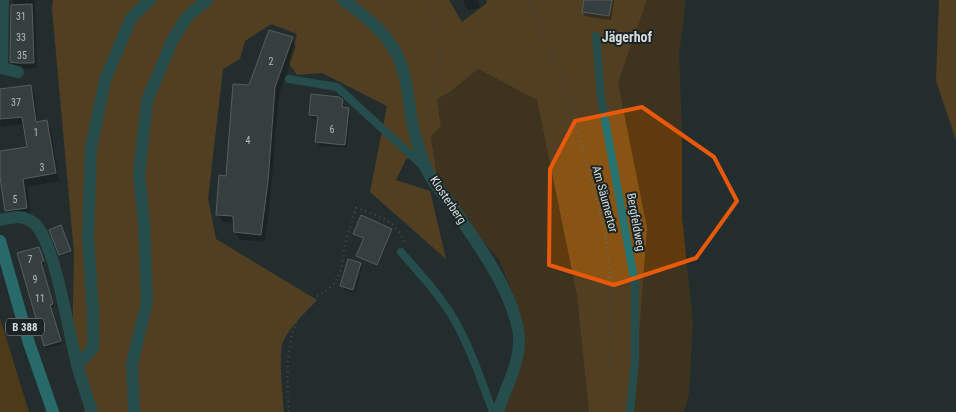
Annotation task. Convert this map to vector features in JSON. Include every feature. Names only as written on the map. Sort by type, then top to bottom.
[{"type":"main road","name":"B 388","points":[[0,241],[29,343],[53,412]]},
{"type":"street","points":[[3,0],[2,68],[18,72]]},
{"type":"street","points":[[77,366],[93,348],[93,312],[88,237],[91,148],[105,80],[131,18],[150,0]]},
{"type":"street","points":[[134,412],[132,364],[147,302],[144,222],[139,175],[147,102],[172,41],[188,17],[206,0]]},
{"type":"street","name":"Klosterberg","points":[[343,0],[378,29],[387,38],[396,52],[406,82],[413,125],[426,168],[482,251],[508,297],[518,330],[518,354],[503,392],[498,412]]},
{"type":"street","points":[[0,220],[19,217],[29,219],[37,226],[50,251],[77,366],[92,412]]},
{"type":"lane","name":"Bergfeldweg","points":[[596,36],[601,98],[636,284],[635,360],[630,412]]},
{"type":"lane","points":[[289,79],[337,87],[426,168]]},
{"type":"lane","points":[[402,252],[436,292],[454,319],[472,354],[493,412]]},
{"type":"path","points":[[421,152],[439,66],[441,32],[428,0]]},
{"type":"path","name":"Am Säumertor","points":[[529,0],[565,87],[605,231],[610,270],[609,316],[612,412]]},
{"type":"path","points":[[289,412],[287,396],[288,356],[295,324],[308,303],[333,285],[340,274],[346,239],[356,208],[387,220],[399,230],[404,242],[402,252]]},
{"type":"highlighted area","points":[[642,107],[714,157],[737,201],[696,258],[614,285],[549,265],[550,169],[575,121]]},
{"type":"shaded area","points":[[53,0],[449,0],[462,22],[487,3],[486,0],[647,0],[618,83],[647,228],[633,412],[589,412],[577,296],[537,100],[478,69],[450,92],[437,99],[441,126],[431,137],[437,176],[413,159],[406,159],[396,180],[430,191],[446,259],[370,192],[387,106],[322,73],[297,75],[289,64],[297,34],[271,24],[245,41],[240,59],[223,69],[208,199],[216,239],[317,300],[294,325],[283,342],[281,365],[284,412],[85,412],[72,349],[74,253],[52,9]]},
{"type":"shaded area","points":[[647,0],[686,0],[679,54],[682,217],[693,323],[689,394],[684,412],[633,412],[618,83]]},
{"type":"shaded area","points":[[939,0],[956,0],[956,140],[936,81]]},
{"type":"shaded area","points":[[478,69],[537,100],[577,296],[589,412],[504,412],[524,355],[522,333],[515,300],[500,261],[477,234],[437,176],[431,137],[441,125],[437,99],[450,92]]},
{"type":"shaded area","points":[[0,318],[29,412],[0,412]]},
{"type":"building","points":[[584,0],[612,0],[609,16],[582,12]]},
{"type":"building","points":[[32,4],[34,63],[10,62],[11,5]]},
{"type":"building","points":[[269,30],[293,37],[275,87],[268,181],[261,235],[234,232],[233,216],[216,215],[219,175],[226,176],[233,84],[249,85]]},
{"type":"building","points":[[31,85],[36,122],[47,120],[56,173],[23,179],[27,208],[5,211],[0,177],[0,151],[27,147],[22,117],[0,119],[0,89]]},
{"type":"building","points":[[311,94],[339,97],[343,100],[342,107],[349,108],[345,145],[315,142],[318,116],[309,115]]},
{"type":"building","points":[[361,215],[392,229],[377,265],[356,256],[364,238],[353,234]]},
{"type":"building","points":[[61,225],[71,251],[59,255],[49,230]]},
{"type":"building","points":[[39,247],[44,261],[41,262],[53,304],[50,305],[61,341],[44,346],[17,253]]},
{"type":"building","points":[[348,259],[361,263],[353,290],[340,286]]},
{"type":"district","name":"Jägerhof","points":[[627,37]]}]
